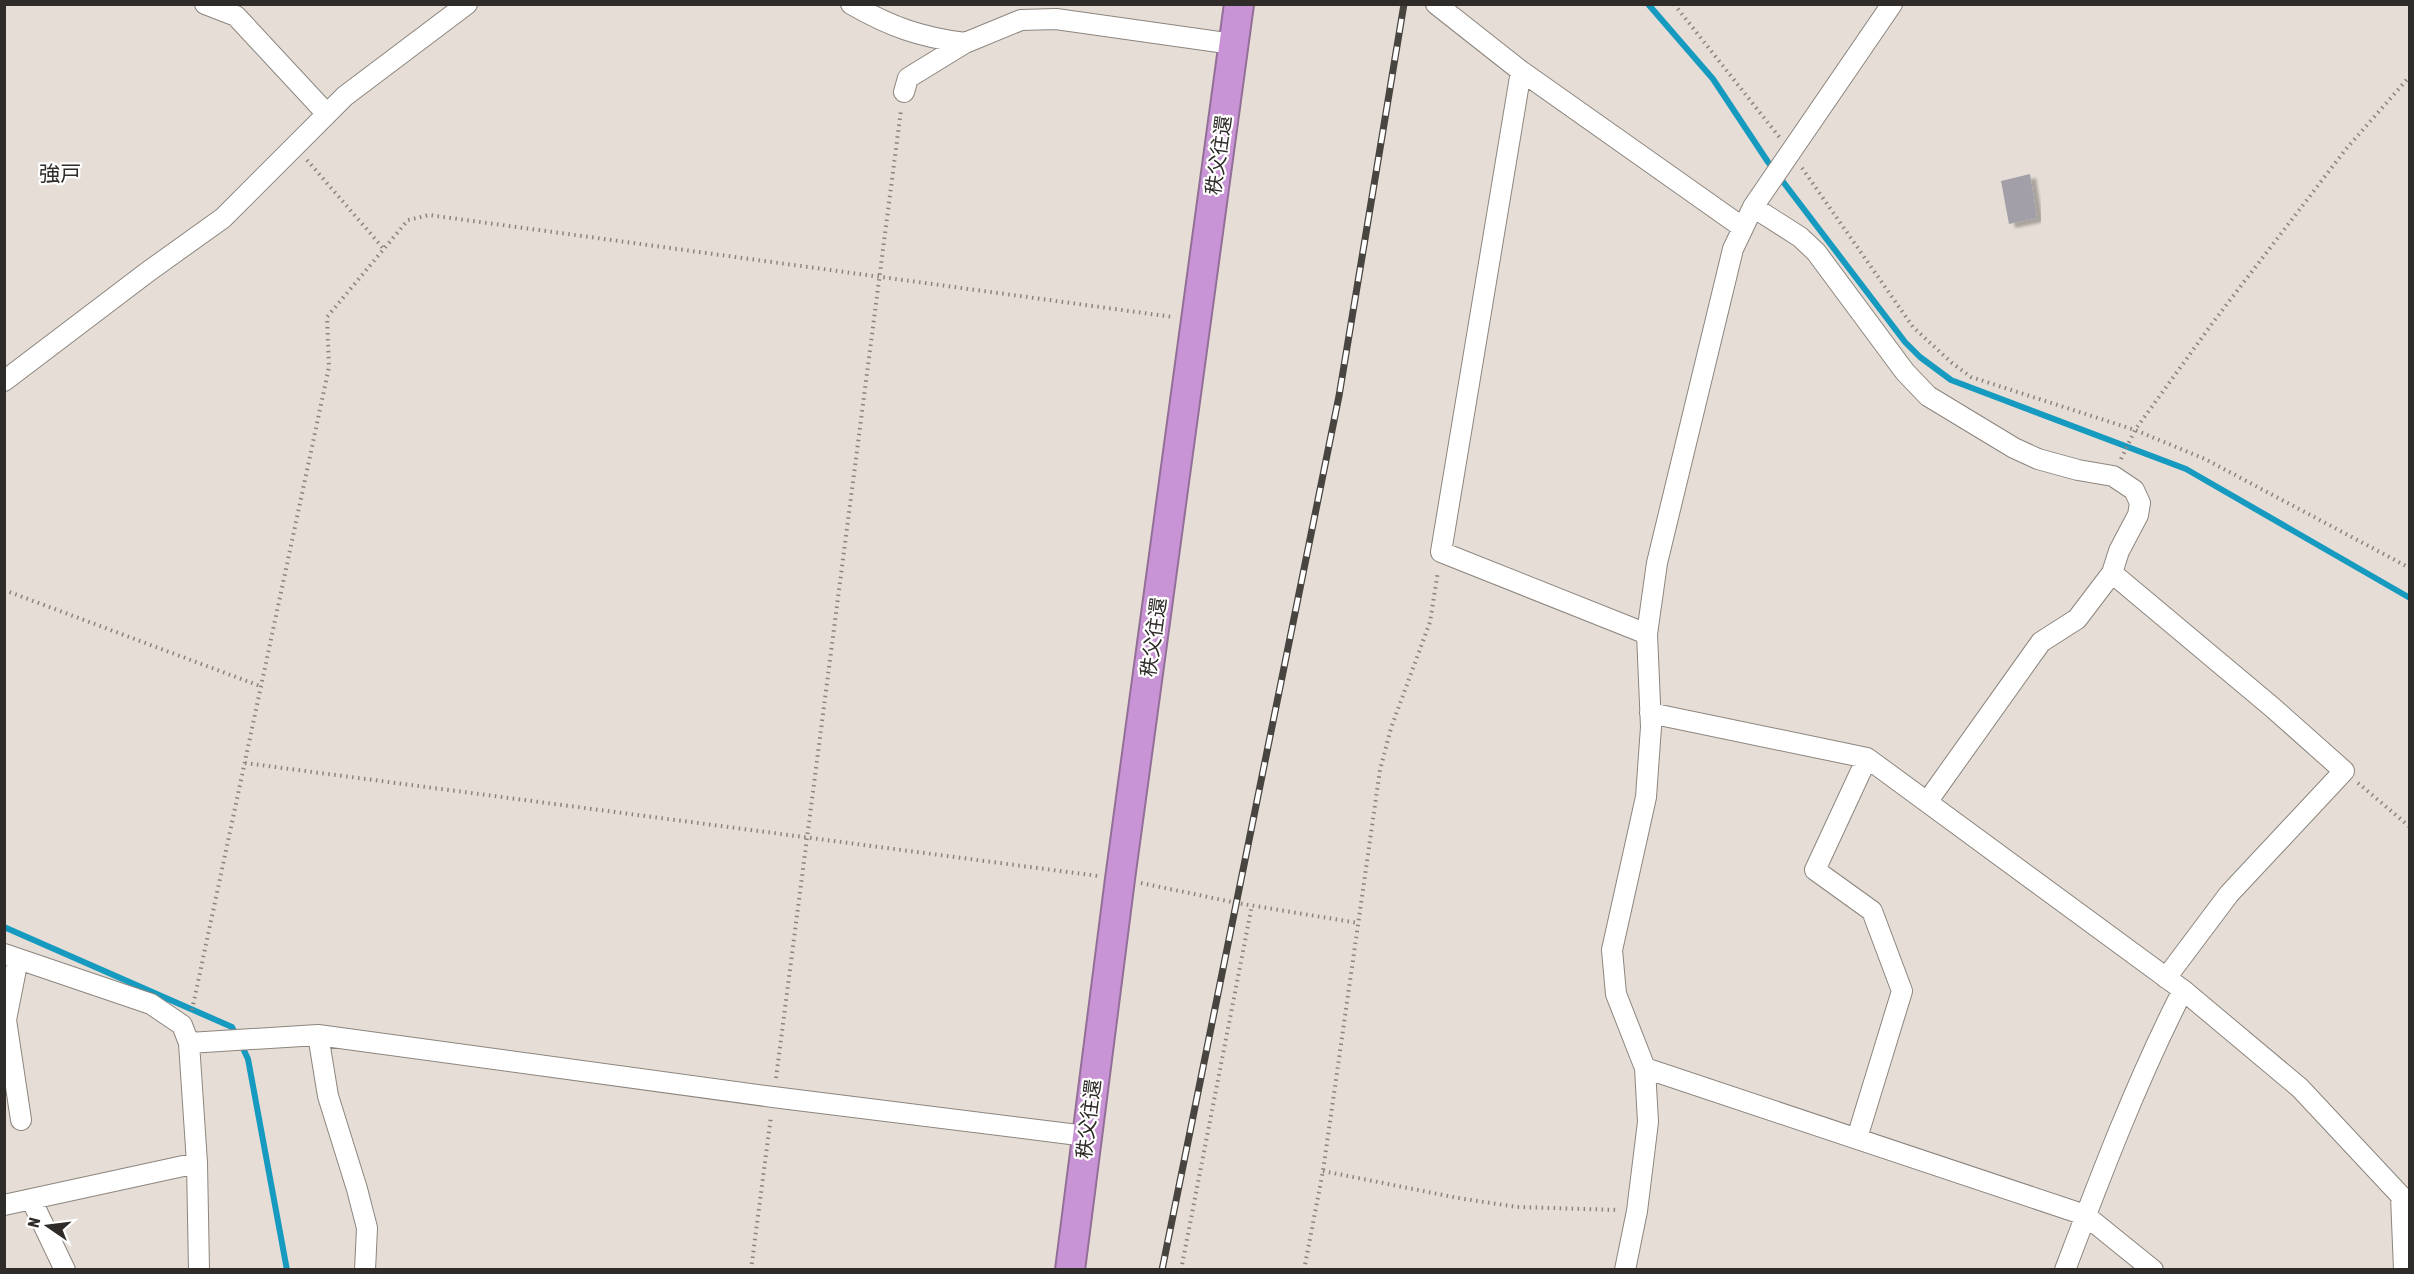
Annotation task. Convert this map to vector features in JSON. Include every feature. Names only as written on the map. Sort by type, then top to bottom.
[{"type":"highway","name":"秩父往還","points":[[1070,1269],[1120,879],[1239,4]]},
{"type":"street","points":[[205,4],[236,16],[327,114]]},
{"type":"street","points":[[4,381],[223,218],[345,96],[467,4]]},
{"type":"street","points":[[851,4],[884,23],[933,39],[965,43]]},
{"type":"street","points":[[1436,4],[1521,72],[1742,227]]},
{"type":"street","points":[[1625,1269],[1637,1211],[1648,1122],[1645,1068],[1616,994],[1612,950],[1647,797],[1650,713],[1647,634],[1660,551],[1733,249],[1742,227],[1753,207],[1892,4]]},
{"type":"street","points":[[904,92],[908,78],[965,43],[1021,20],[1056,12],[1233,44]]},
{"type":"street","points":[[1521,72],[1441,552],[1647,634]]},
{"type":"street","points":[[1753,207],[1800,237],[1816,252],[1905,372],[1928,396],[2014,448],[2038,459],[2078,470],[2113,476],[2134,490],[2140,503],[2138,515],[2119,551],[2112,573],[2077,619],[2042,642],[1927,802]]},
{"type":"street","points":[[2112,573],[2272,707],[2344,771],[2229,894],[2166,978]]},
{"type":"street","points":[[1650,713],[1867,758],[2183,990],[2300,1088],[2401,1196],[2404,1269]]},
{"type":"street","points":[[1857,1138],[1902,992],[1872,911],[1815,870],[1867,758]]},
{"type":"street","points":[[21,1120],[6,1020],[11,957],[151,1005],[182,1025],[189,1044],[197,1163],[199,1269]]},
{"type":"street","points":[[2065,1269],[2155,1045],[2183,990]]},
{"type":"street","points":[[189,1044],[318,1035],[773,1097],[1086,1136]]},
{"type":"street","points":[[318,1035],[328,1096],[367,1228],[365,1269]]},
{"type":"street","points":[[1645,1068],[2085,1215],[2153,1269]]},
{"type":"street","points":[[4,1205],[197,1163]]},
{"type":"street","points":[[31,1199],[65,1269]]},
{"type":"path","points":[[1674,4],[1791,152],[1912,327],[1952,363],[1971,377],[2135,430],[2205,459],[2409,568]]},
{"type":"path","points":[[2113,476],[2135,430],[2214,321],[2346,149],[2409,76]]},
{"type":"path","points":[[751,1269],[904,92]]},
{"type":"path","points":[[296,147],[383,248]]},
{"type":"path","points":[[189,1044],[192,1010],[329,367],[327,317],[408,220],[429,216],[1196,320]]},
{"type":"path","points":[[1304,1269],[1323,1170],[1380,770],[1391,728],[1430,622],[1441,552]]},
{"type":"path","points":[[4,590],[260,686]]},
{"type":"path","points":[[245,763],[1120,879],[1358,923]]},
{"type":"path","points":[[2344,771],[2409,827]]},
{"type":"path","points":[[1181,1269],[1252,905]]},
{"type":"path","points":[[1323,1170],[1458,1198],[1517,1207],[1637,1211]]},
{"type":"building","points":[[2030,174],[2037,218],[2009,224],[2001,181]]},
{"type":"waterway","points":[[1648,4],[1713,79],[1768,162],[1905,342],[1920,357],[1951,380],[2186,469],[2410,598]]},
{"type":"waterway","points":[[4,927],[232,1027],[236,1035]]},
{"type":"waterway","points":[[241,1044],[248,1059],[287,1270]]},
{"type":"railway","points":[[1162,1270],[1339,396],[1404,4]]},
{"type":"district","name":"強戸","points":[[60,173]]}]
